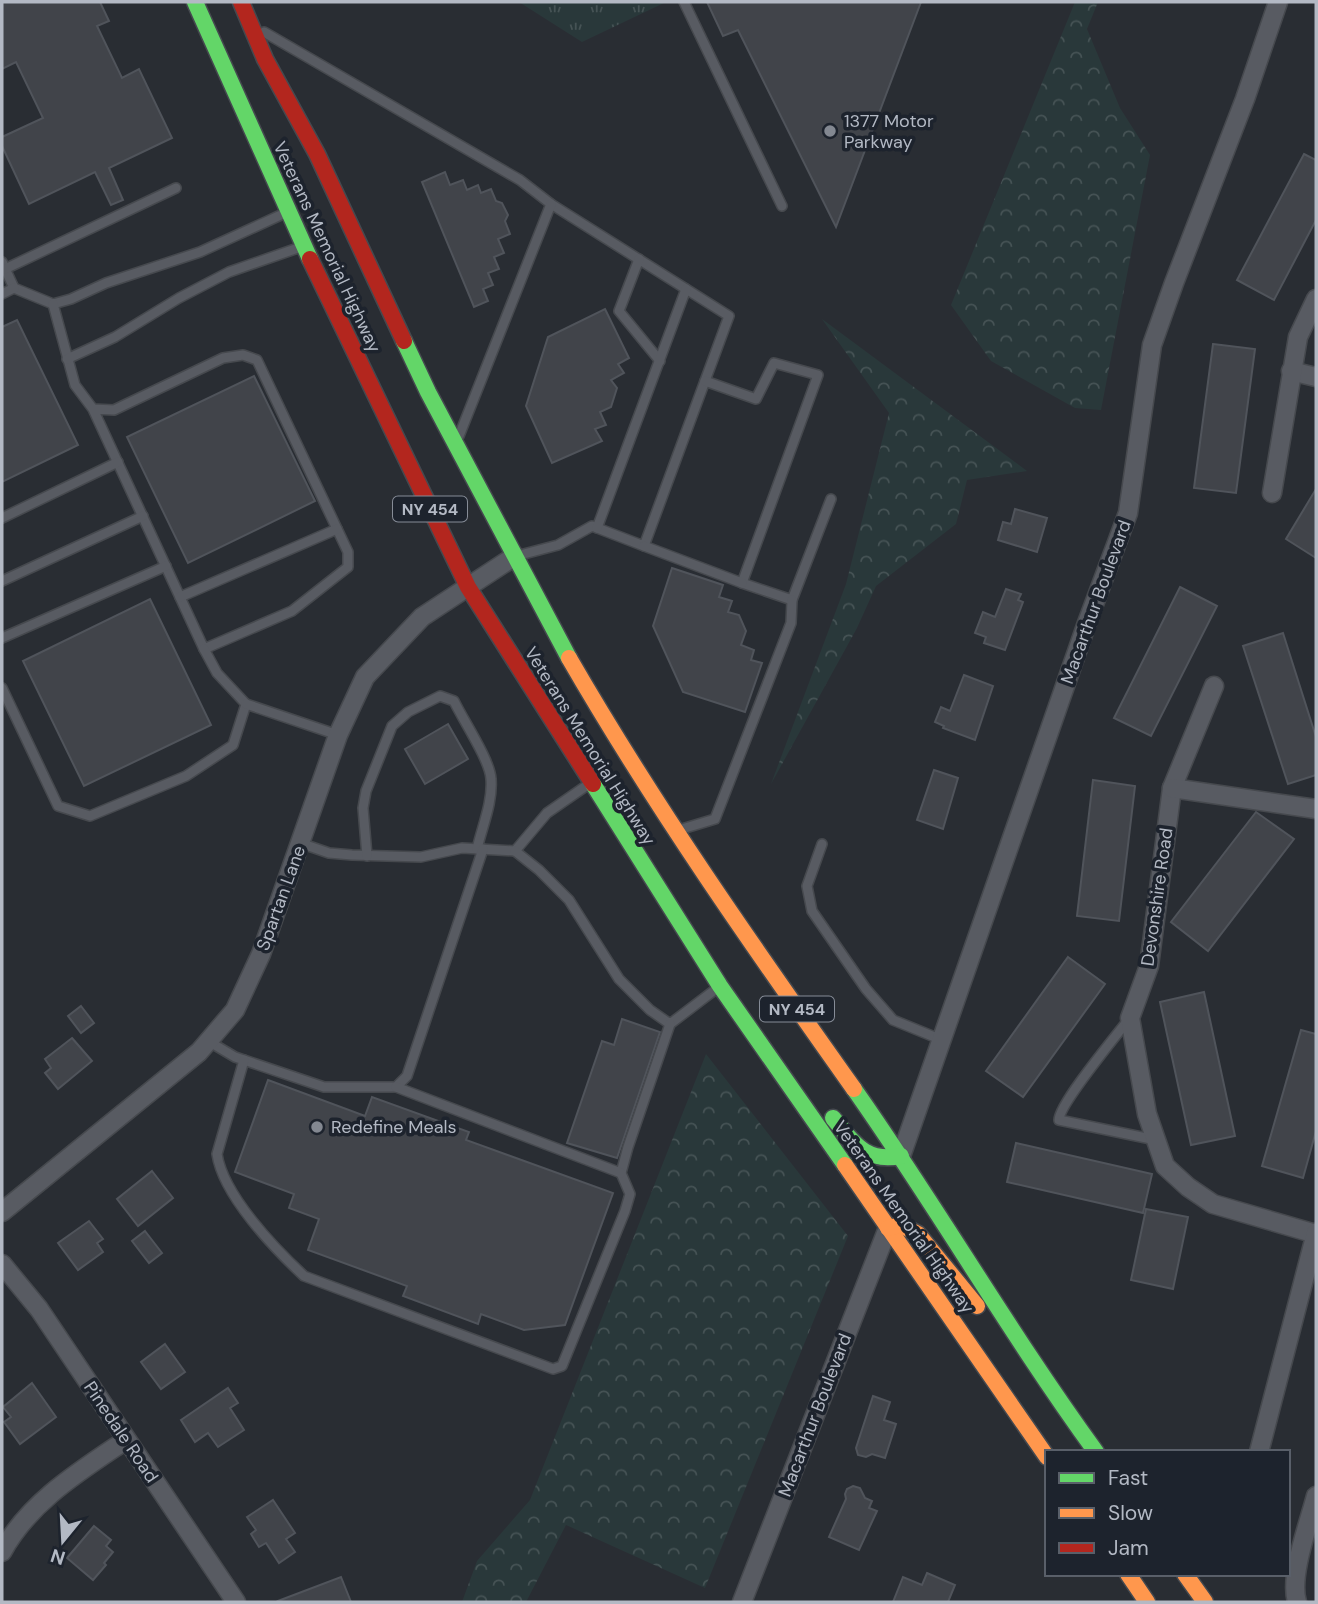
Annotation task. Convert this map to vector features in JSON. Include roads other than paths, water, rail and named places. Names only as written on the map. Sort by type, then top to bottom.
[{"type":"highway","name":"Veterans Memorial Highway","points":[[195,2],[288,212],[468,587],[720,986],[1045,1454]]},
{"type":"highway","name":"Veterans Memorial Highway","points":[[241,2],[265,59],[317,154],[428,393],[553,631],[593,700],[732,917],[901,1156],[1053,1393],[1093,1448]]},
{"type":"highway","points":[[720,986],[861,1151],[874,1158],[887,1160],[901,1156]]},
{"type":"highway","points":[[888,1228],[901,1225],[918,1234],[1093,1448]]},
{"type":"highway","points":[[1129,1576],[1147,1602]]},
{"type":"highway","points":[[1186,1576],[1205,1602]]},
{"type":"street","name":"Macarthur Boulevard","points":[[901,1156],[1128,513],[1152,345],[1245,99],[1278,2]]},
{"type":"street","points":[[1272,493],[1298,337],[1316,299]]},
{"type":"street","points":[[1291,371],[1316,377]]},
{"type":"street","name":"Spartan Lane","points":[[2,1212],[199,1052],[235,1010],[261,954],[338,735],[365,677],[422,617],[515,556]]},
{"type":"street","name":"Devonshire Road","points":[[1129,1018],[1149,966],[1172,788],[1214,686]]},
{"type":"street","points":[[1172,788],[1316,809]]},
{"type":"street","points":[[1129,1018],[1147,1114],[1165,1166],[1188,1187],[1213,1204],[1316,1234],[1260,1450]]},
{"type":"street","name":"Macarthur Boulevard","points":[[742,1602],[888,1228]]},
{"type":"street","name":"Pinedale Road","points":[[2,1264],[39,1309],[236,1602]]},
{"type":"street","points":[[2,1552],[35,1507],[126,1440]]},
{"type":"street","points":[[1297,1602],[1294,1592],[1295,1577],[1316,1496]]},
{"type":"lane","points":[[684,2],[782,206]]},
{"type":"lane","points":[[251,24],[520,180],[551,204],[729,316],[644,547]]},
{"type":"lane","points":[[176,188],[3,265],[14,288],[53,304],[106,283],[200,252],[288,212]]},
{"type":"lane","points":[[456,445],[551,204]]},
{"type":"lane","points":[[67,359],[115,337],[179,298],[229,272],[304,246]]},
{"type":"lane","points":[[639,259],[619,311],[660,360]]},
{"type":"lane","points":[[2,294],[14,288]]},
{"type":"lane","points":[[597,528],[686,289]]},
{"type":"lane","points":[[53,304],[75,385],[93,409],[217,673],[246,704],[338,735]]},
{"type":"lane","points":[[93,409],[114,410],[223,358],[243,355],[257,360],[337,528],[348,552],[348,567],[292,611],[204,649]]},
{"type":"lane","points":[[705,381],[756,399],[774,363],[818,375],[742,583]]},
{"type":"lane","points":[[2,518],[118,462]]},
{"type":"lane","points":[[677,831],[715,818],[792,623],[792,600],[831,499]]},
{"type":"lane","points":[[2,581],[143,516]]},
{"type":"lane","points":[[515,556],[558,545],[592,526],[792,600]]},
{"type":"lane","points":[[180,597],[337,528]]},
{"type":"lane","points":[[2,638],[166,566]]},
{"type":"lane","points":[[2,688],[58,806],[90,816],[187,776],[225,751],[233,745],[246,704]]},
{"type":"lane","points":[[367,856],[363,808],[366,791],[392,726],[408,712],[440,696],[454,701],[492,778],[490,796],[480,849],[407,1076],[396,1087]]},
{"type":"lane","points":[[515,851],[547,813],[590,783]]},
{"type":"lane","points":[[300,844],[329,853],[367,856],[421,857],[462,848],[515,851],[569,900],[619,979],[650,1010],[670,1024]]},
{"type":"lane","points":[[822,844],[807,887],[812,911],[866,989],[893,1020],[942,1040]]},
{"type":"lane","points":[[244,1060],[216,1154],[219,1168],[257,1227],[280,1254],[303,1276],[553,1369],[562,1366],[625,1211],[630,1194],[621,1172],[670,1024],[720,986]]},
{"type":"lane","points":[[1129,1018],[1067,1103],[1059,1115],[1059,1120],[1156,1140]]},
{"type":"lane","points":[[208,1041],[244,1060],[324,1087],[396,1087],[621,1172]]},
{"type":"place","name":"1377 Motor Parkway","points":[[830,131]]},
{"type":"place","name":"Redefine Meals","points":[[317,1127]]}]
